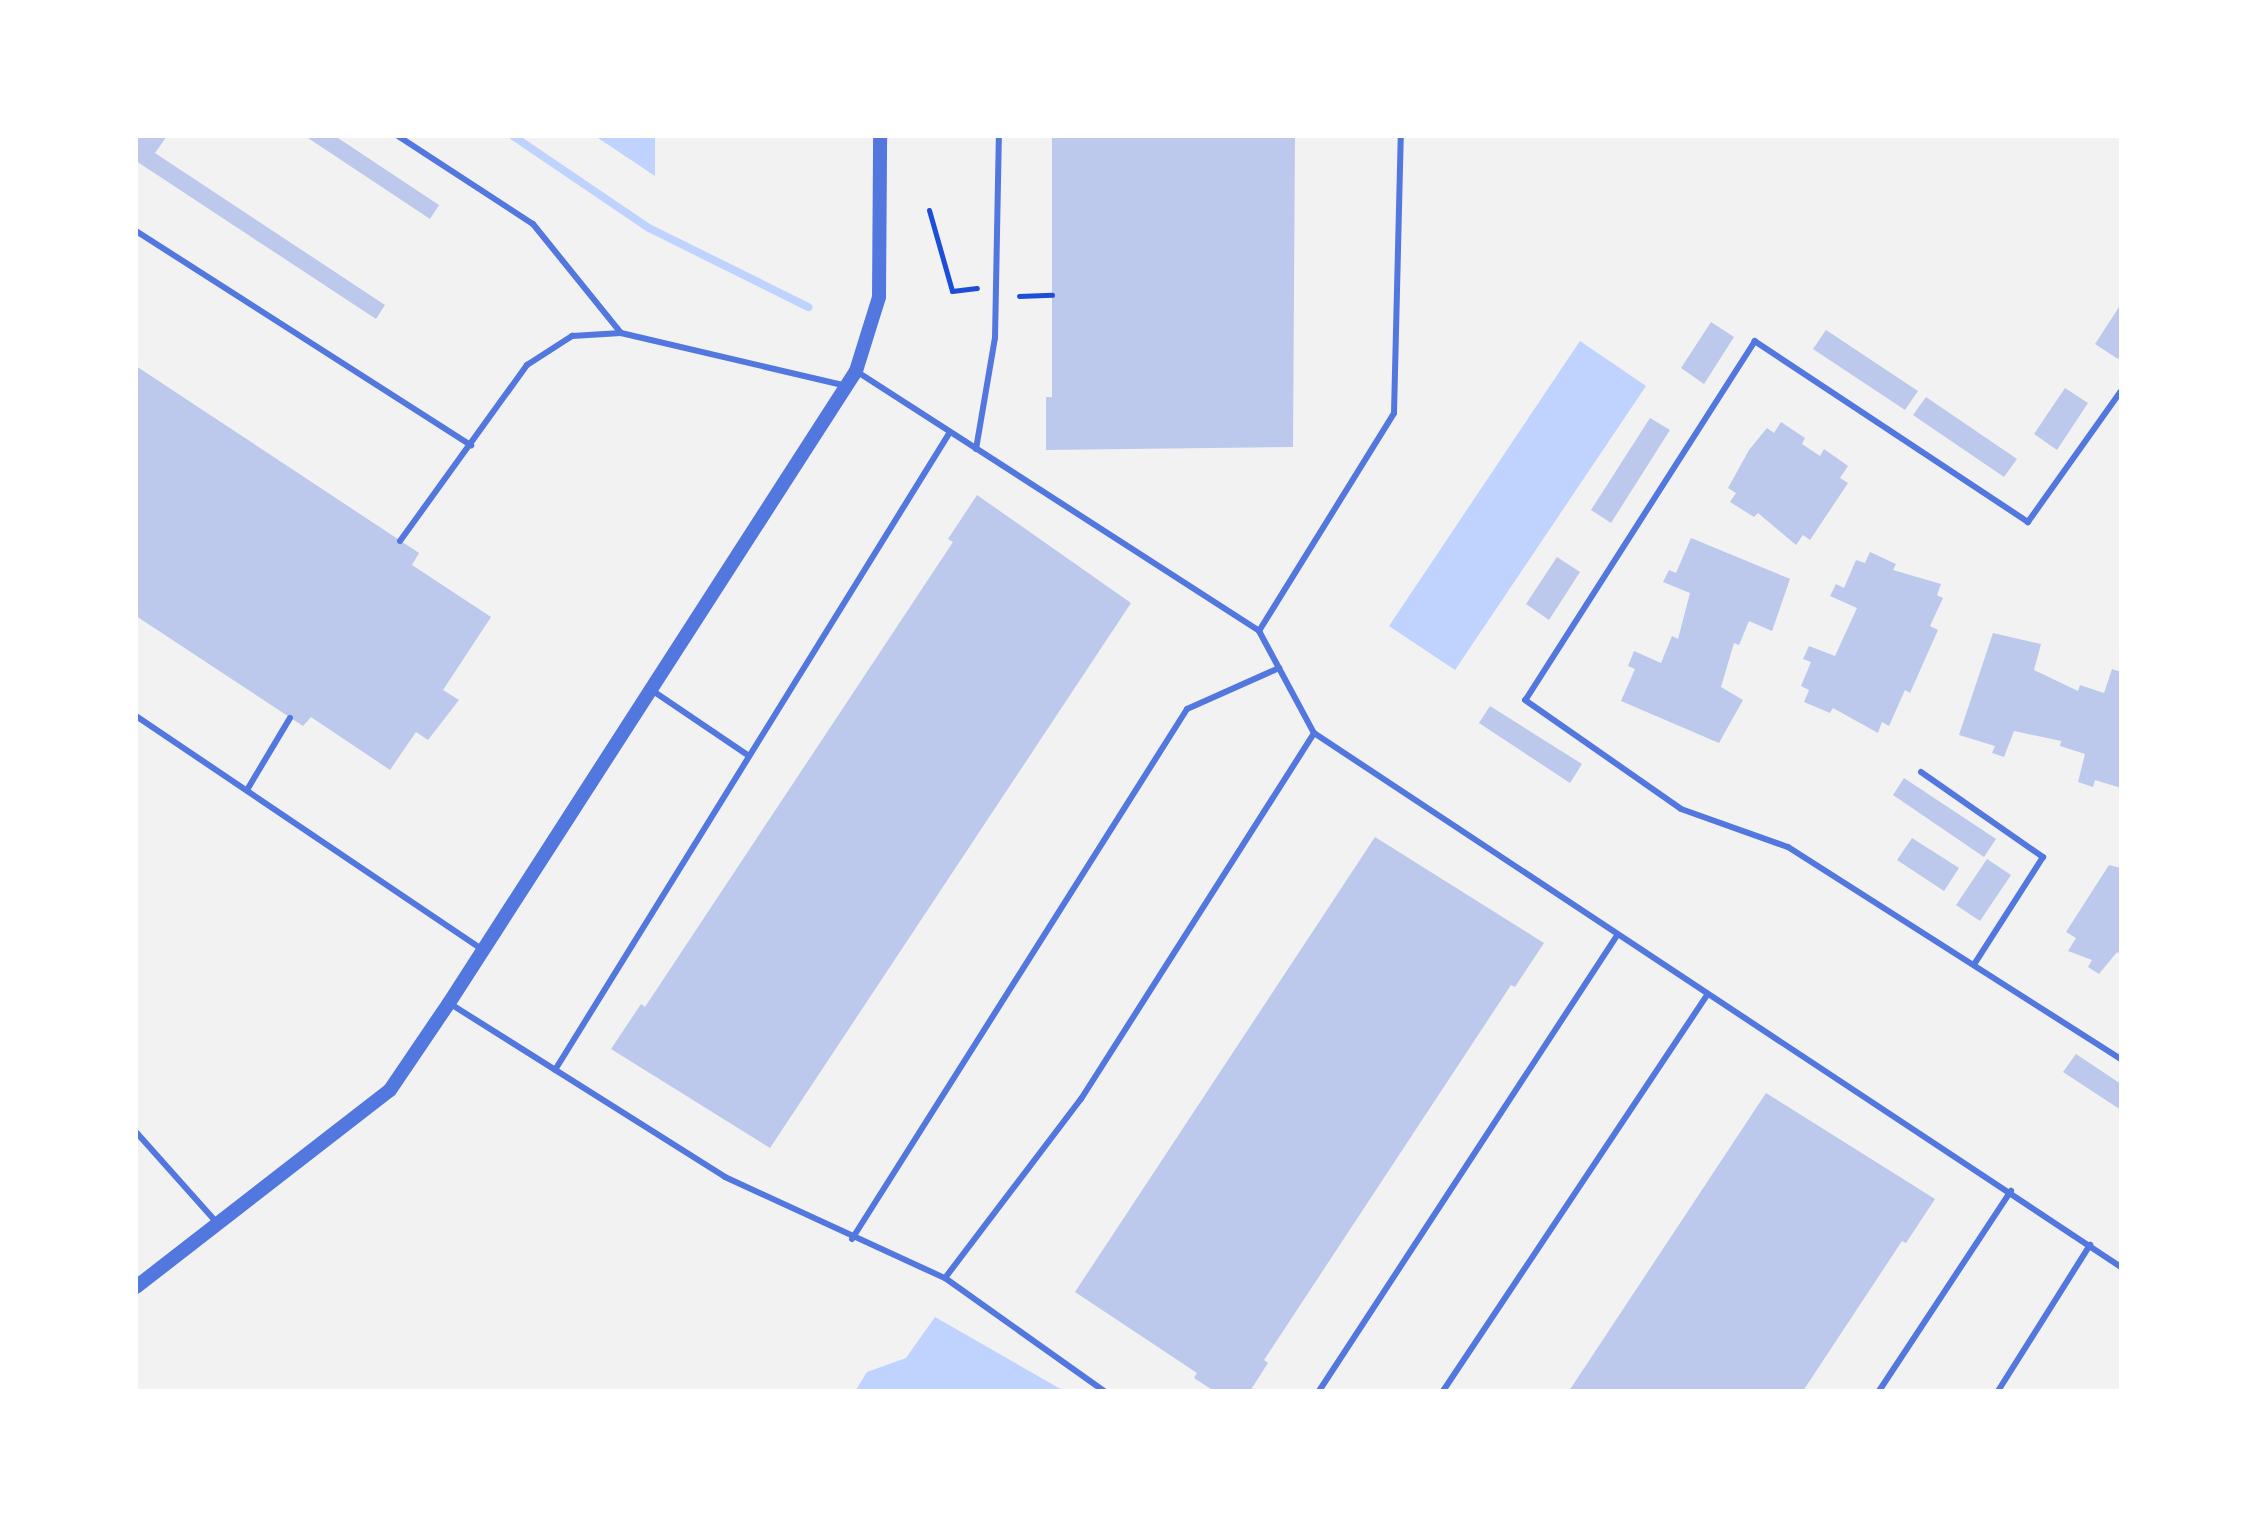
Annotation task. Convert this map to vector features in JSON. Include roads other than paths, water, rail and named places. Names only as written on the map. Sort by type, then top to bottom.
[{"type":"street","points":[[136,1287],[390,1090],[449,1003],[856,371],[879,297],[880,136]]},
{"type":"lane","points":[[398,136],[533,224],[621,333]]},
{"type":"lane","points":[[976,449],[995,338],[999,136]]},
{"type":"lane","points":[[1259,631],[1394,413],[1401,136]]},
{"type":"lane","points":[[136,231],[471,445]]},
{"type":"lane","points":[[400,541],[527,365],[572,336],[621,333],[847,386]]},
{"type":"lane","points":[[2121,391],[2028,522],[1755,341],[1525,700],[1681,809],[1788,847],[1975,963],[2121,1059]]},
{"type":"lane","points":[[856,371],[1259,631],[1314,733],[1706,997],[2011,1191],[2121,1267]]},
{"type":"lane","points":[[555,1070],[950,432]]},
{"type":"lane","points":[[852,1239],[1187,709],[1279,668]]},
{"type":"lane","points":[[651,690],[749,756]]},
{"type":"lane","points":[[136,716],[483,950]]},
{"type":"lane","points":[[247,790],[290,718]]},
{"type":"lane","points":[[945,1278],[1081,1099],[1314,733]]},
{"type":"lane","points":[[1921,772],[2043,857],[1975,963]]},
{"type":"lane","points":[[1319,1391],[1616,937]]},
{"type":"lane","points":[[1443,1391],[1706,997]]},
{"type":"lane","points":[[449,1003],[725,1177],[852,1239],[945,1278],[1104,1391]]},
{"type":"lane","points":[[136,1132],[218,1224]]},
{"type":"lane","points":[[1879,1391],[2011,1191]]},
{"type":"lane","points":[[1998,1391],[2090,1245]]},
{"type":"water","points":[[595,136],[655,136],[655,176]]},
{"type":"water","points":[[1580,341],[1646,386],[1455,670],[1389,626]]},
{"type":"water","points":[[935,1317],[1064,1391],[856,1390],[867,1372],[906,1358]]},
{"type":"waterway","points":[[513,136],[649,228],[808,307]]}]
